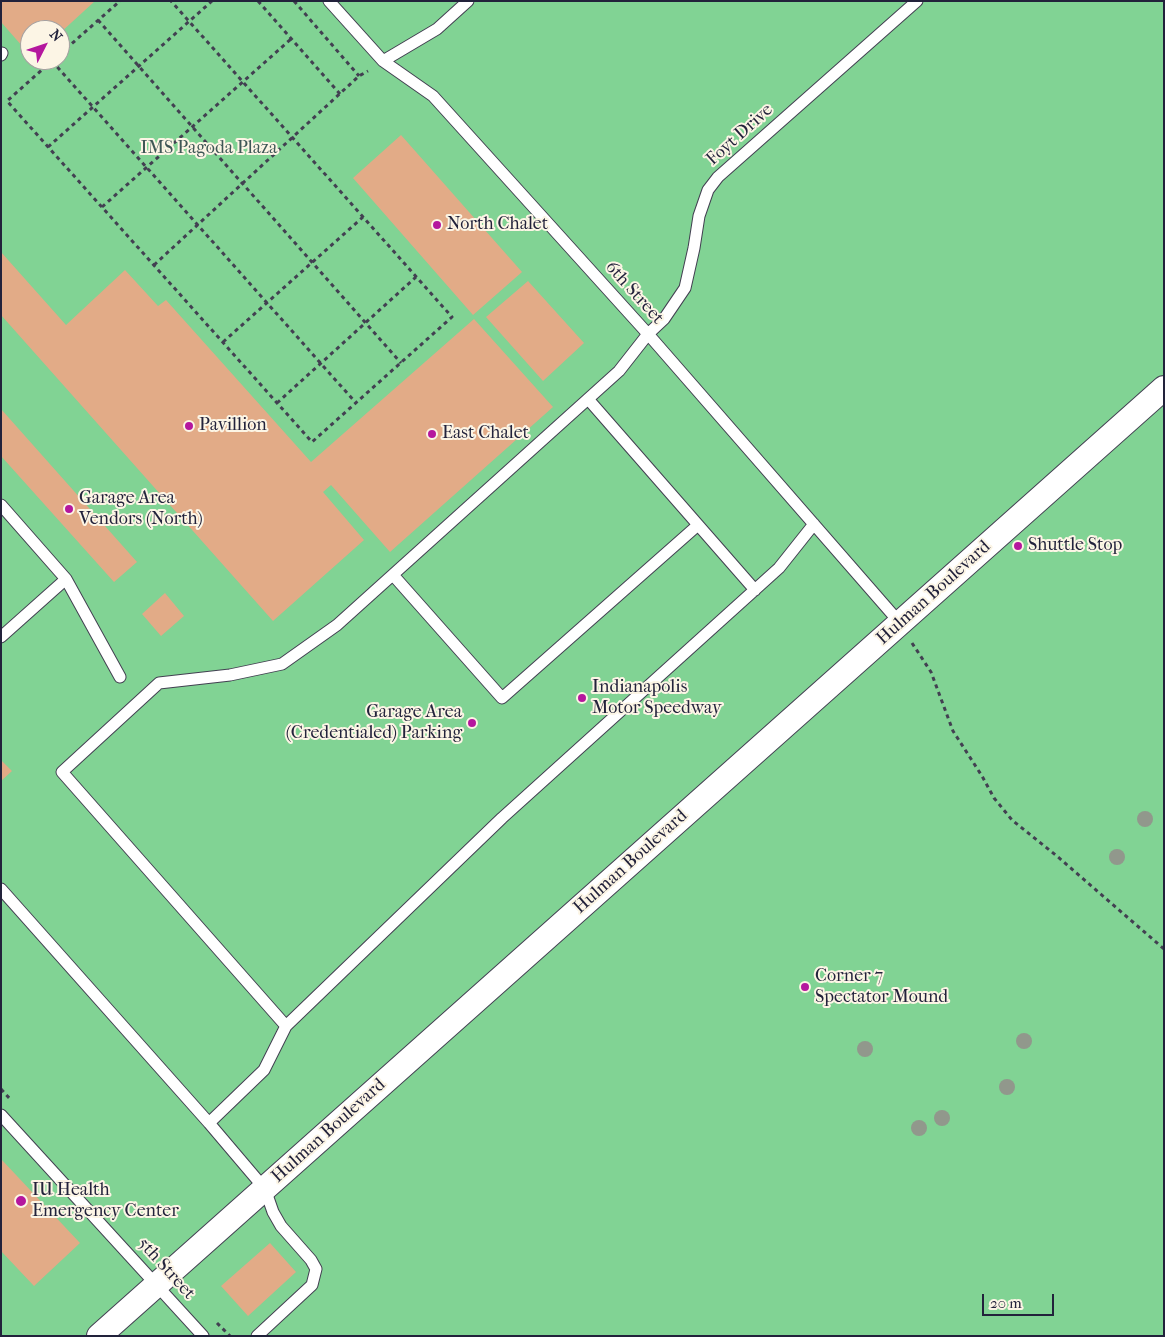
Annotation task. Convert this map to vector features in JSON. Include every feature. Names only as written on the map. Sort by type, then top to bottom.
[{"type":"street","name":"Hulman Boulevard","points":[[99,1336],[1164,388]]},
{"type":"lane","name":"6th Street","points":[[329,1],[383,61],[434,96],[648,334],[900,623]]},
{"type":"lane","points":[[383,61],[437,29],[468,1]]},
{"type":"lane","name":"Foyt Drive","points":[[286,1026],[62,772],[159,683],[230,675],[282,664],[336,625],[393,575],[618,371],[648,334],[664,319],[685,288],[699,216],[708,190],[718,177],[917,1]]},
{"type":"lane","points":[[588,399],[755,590]]},
{"type":"lane","points":[[1,505],[66,579],[120,677]]},
{"type":"lane","points":[[209,1123],[264,1070],[286,1026],[502,818],[779,568],[814,524]]},
{"type":"lane","points":[[393,575],[502,698],[698,525]]},
{"type":"lane","points":[[1,637],[66,579]]},
{"type":"lane","points":[[1,889],[209,1123],[265,1189],[273,1212],[281,1226],[311,1260],[316,1269],[312,1285],[257,1336]]},
{"type":"lane","name":"5th Street","points":[[1,1115],[203,1336]]},
{"type":"path","points":[[70,45],[120,1]]},
{"type":"path","points":[[41,70],[7,101],[312,442],[452,317],[171,1]]},
{"type":"path","points":[[48,147],[212,1]]},
{"type":"path","points":[[258,1],[340,94]]},
{"type":"path","points":[[294,1],[360,76]]},
{"type":"path","points":[[98,20],[401,363]]},
{"type":"path","points":[[102,207],[292,39]]},
{"type":"path","points":[[154,265],[360,76],[383,61]]},
{"type":"path","points":[[61,70],[356,403]]},
{"type":"path","points":[[223,342],[363,217]]},
{"type":"path","points":[[277,403],[416,277]]},
{"type":"path","points":[[900,623],[931,672],[953,731],[994,798],[1012,820],[1058,856],[1164,949]]},
{"type":"green space","name":"Indianapolis Motor Speedway","points":[[1,1],[1164,1],[1164,1336],[1,1336]]},
{"type":"building","points":[[1,1],[95,1],[70,24],[70,20],[20,20],[20,44],[1,22]]},
{"type":"building","name":"North Chalet","points":[[401,135],[522,272],[473,315],[353,178]]},
{"type":"building","points":[[1,252],[66,325],[125,270],[158,306],[166,300],[311,462],[474,319],[553,407],[390,552],[331,485],[323,492],[364,540],[273,621],[1,315]]},
{"type":"building","points":[[528,281],[584,343],[543,381],[486,317]]},
{"type":"building","name":"Garage Area Vendors (North)","points":[[1,409],[137,562],[114,582],[1,456]]},
{"type":"building","points":[[165,593],[184,616],[161,636],[142,614]]},
{"type":"building","points":[[1,760],[12,771],[1,781]]},
{"type":"building","name":"IU Health Emergency Center","points":[[1,1159],[80,1243],[34,1286],[1,1251]]},
{"type":"building","points":[[270,1243],[296,1272],[248,1316],[221,1286]]},
{"type":"place","name":"North Chalet","points":[[437,225]]},
{"type":"place","name":"Pavillion","points":[[189,426]]},
{"type":"place","name":"East Chalet","points":[[432,434]]},
{"type":"place","name":"Garage Area Vendors (North)","points":[[69,509]]},
{"type":"place","name":"Shuttle Stop","points":[[1018,546]]},
{"type":"place","name":"Indianapolis Motor Speedway","points":[[582,698]]},
{"type":"place","name":"Garage Area (Credentialed) Parking","points":[[472,723]]},
{"type":"place","name":"Corner 7 Spectator Mound","points":[[805,987]]},
{"type":"place","name":"IU Health Emergency Center","points":[[21,1201]]},
{"type":"park label","name":"IMS Pagoda Plaza","points":[[209,149]]}]
